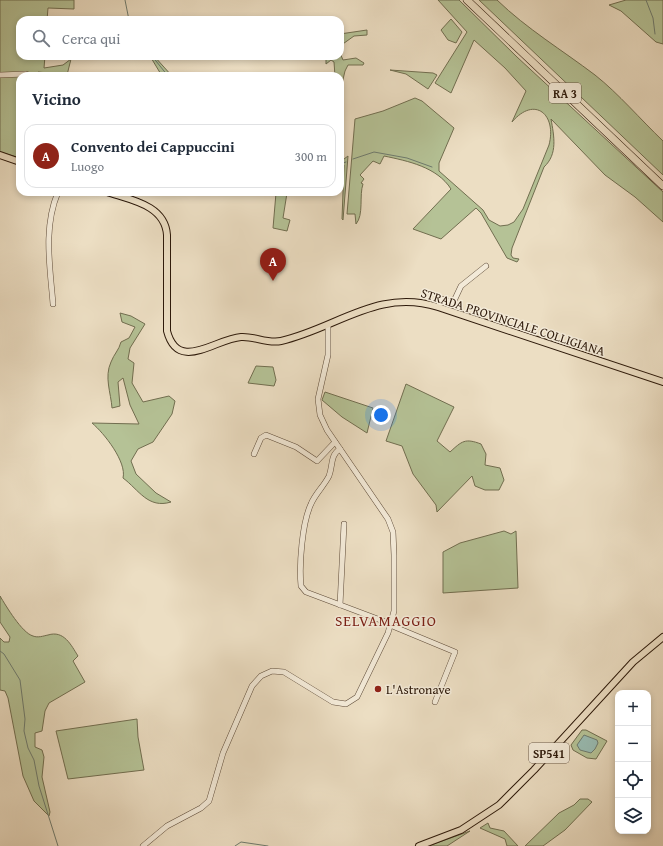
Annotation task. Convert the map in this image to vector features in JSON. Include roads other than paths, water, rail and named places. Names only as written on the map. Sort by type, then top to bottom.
[{"type":"highway","name":"RA 3","points":[[467,0],[663,186]]},
{"type":"highway","name":"RA 3","points":[[474,0],[663,180]]},
{"type":"main road","points":[[0,155],[16,161]]},
{"type":"main road","name":"STRADA PROVINCIALE COLLIGIANA","points":[[118,196],[150,208],[158,213],[165,222],[167,235],[166,327],[170,339],[180,350],[188,353],[196,353],[216,343],[240,337],[279,342],[392,302],[412,301],[438,307],[663,382]]},
{"type":"main road","name":"SP541","points":[[419,846],[461,830],[499,805],[521,784],[633,662],[663,637]]},
{"type":"street","points":[[0,75],[16,74]]},
{"type":"street","points":[[53,304],[48,241],[53,207],[57,196]]},
{"type":"street","points":[[438,307],[442,299],[453,303],[461,286],[486,266]]},
{"type":"street","points":[[143,846],[167,826],[201,808],[209,801],[222,753],[252,686],[259,678],[270,672],[284,672],[333,702],[341,704],[350,702],[360,693],[391,624],[394,601],[392,528],[382,510],[323,423],[318,403],[328,355],[328,324]]},
{"type":"street","points":[[254,454],[260,438],[266,435],[296,447],[317,461],[335,442]]},
{"type":"street","points":[[340,449],[333,454],[329,476],[312,502],[306,517],[300,583],[304,591],[391,624],[455,652],[435,702]]},
{"type":"street","points":[[340,605],[344,524]]},
{"type":"water","points":[[584,735],[597,740],[598,743],[591,753],[580,750],[577,745]]},
{"type":"waterway","points":[[125,0],[128,16]]},
{"type":"waterway","points":[[646,0],[653,18],[655,34]]},
{"type":"waterway","points":[[155,60],[165,72]]},
{"type":"waterway","points":[[353,159],[374,152],[407,158],[432,167]]},
{"type":"waterway","points":[[0,651],[4,654],[20,680],[25,719],[24,731],[28,748],[34,760],[39,786],[58,846]]},
{"type":"waterway","points":[[235,846],[241,842],[268,846]]},
{"type":"place","name":"Convento dei Cappuccini","points":[[273,281]]},
{"type":"place","name":"L'Astronave","points":[[378,689]]},
{"type":"district","name":"SELVAMAGGIO","points":[[386,620]]}]
